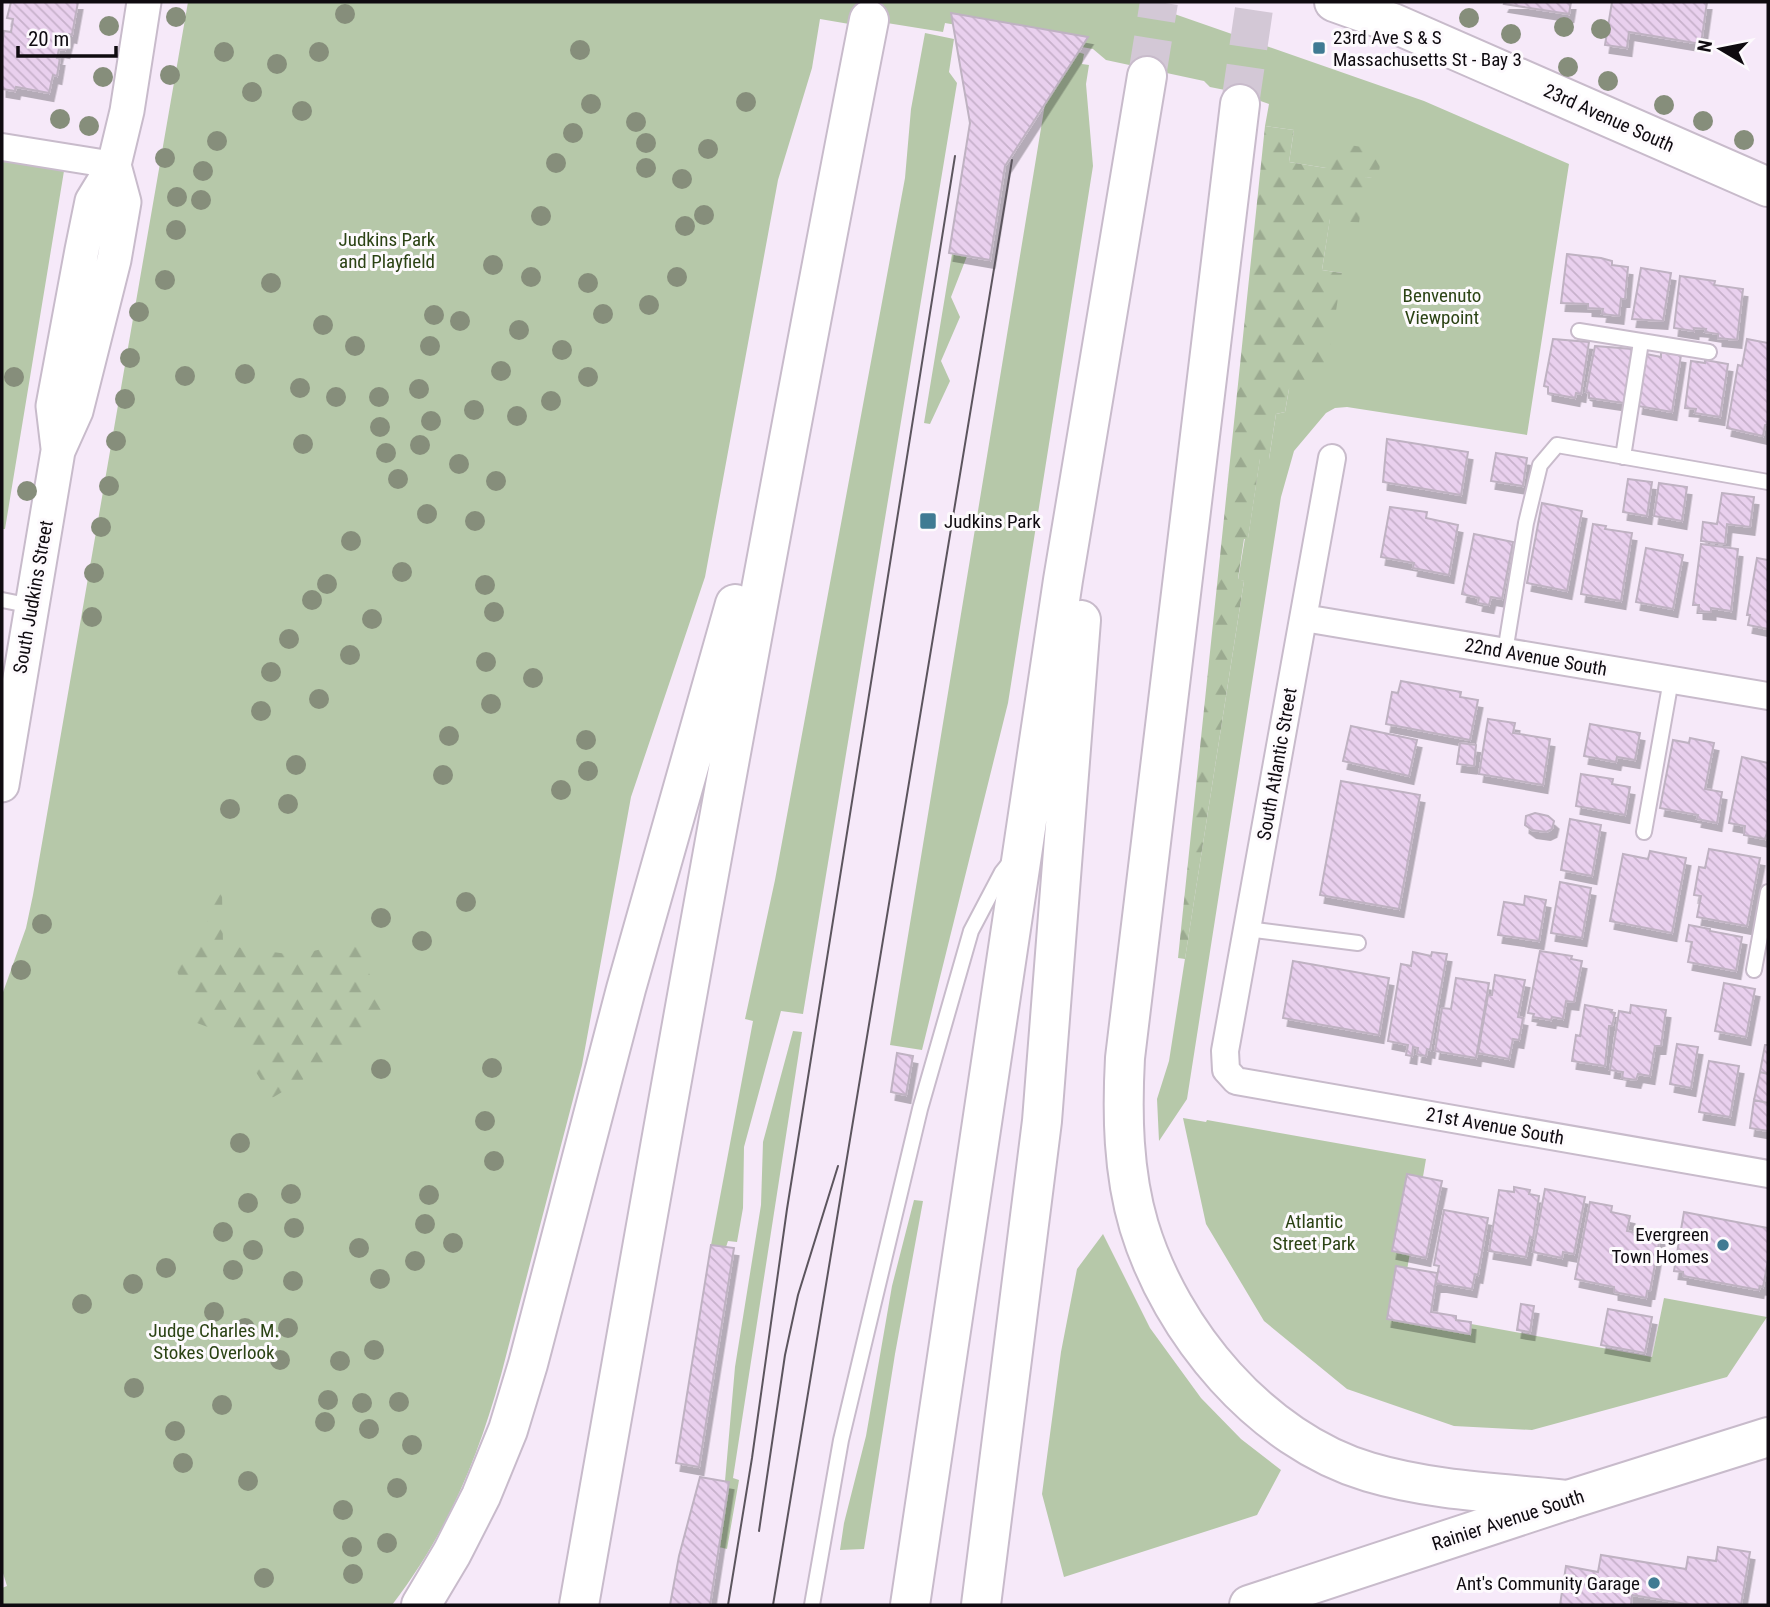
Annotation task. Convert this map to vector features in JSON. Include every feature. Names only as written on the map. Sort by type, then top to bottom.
[{"type":"main road","name":"23rd Avenue South","points":[[1334,2],[1393,23],[1768,187]]},
{"type":"main road","points":[[579,1605],[796,393],[869,20]]},
{"type":"main road","points":[[910,1605],[1061,594],[1147,76]]},
{"type":"main road","points":[[1240,104],[1125,1059],[1123,1108],[1126,1156],[1139,1226],[1154,1265],[1192,1337],[1224,1377],[1259,1410],[1299,1439],[1321,1453],[1367,1471],[1402,1480],[1568,1500]]},
{"type":"main road","points":[[981,1605],[1042,1121],[1104,328]]},
{"type":"main road","points":[[421,1605],[481,1496],[508,1430],[626,989],[796,393]]},
{"type":"main road","name":"Rainier Avenue South","points":[[1249,1605],[1768,1437]]},
{"type":"street","name":"South Judkins Street","points":[[2,785],[17,603],[58,450],[53,406],[89,213],[92,201],[114,165],[127,111],[144,2]]},
{"type":"street","points":[[2,147],[114,165]]},
{"type":"street","name":"South Atlantic Street","points":[[1226,1070],[1225,1051],[1332,458]]},
{"type":"street","name":"22nd Avenue South","points":[[1304,618],[1768,696]]},
{"type":"street","name":"21st Avenue South","points":[[1226,1070],[1236,1081],[1768,1174]]},
{"type":"lane","points":[[1579,331],[1709,352]]},
{"type":"lane","points":[[1623,457],[1641,342]]},
{"type":"lane","points":[[1506,652],[1525,523],[1540,465],[1557,446],[1768,482]]},
{"type":"lane","points":[[1644,832],[1671,680]]},
{"type":"lane","points":[[812,1605],[841,1440],[920,1109],[945,1018],[971,931],[1002,872],[1024,844]]},
{"type":"lane","points":[[1754,970],[1766,917],[1768,892]]},
{"type":"lane","points":[[1247,929],[1357,943]]},
{"type":"green space","points":[[188,2],[1140,2],[1424,101],[1569,164],[1527,435],[1347,407],[1335,408],[1326,413],[1294,451],[1281,497],[1187,1099],[1159,1141],[1157,1099],[1169,1061],[1244,581],[1238,580],[1245,538],[1248,538],[1260,458],[1269,459],[1276,414],[1285,412],[1289,389],[1342,273],[1322,270],[1330,218],[1366,177],[1377,178],[1362,147],[1326,168],[1289,162],[1294,130],[1265,126],[1269,104],[1235,92],[1210,87],[1204,81],[1106,60],[1093,49],[945,23],[943,32],[862,19],[861,26],[820,19],[812,68],[778,180],[705,577],[631,797],[582,1065],[501,1375],[482,1437],[458,1495],[429,1551],[392,1605],[2,1605],[2,1588],[7,1586],[2,1570],[2,995],[26,928],[33,895]]},
{"type":"green space","points":[[925,33],[954,39],[949,72],[957,83],[803,1014],[781,1011],[744,1147],[743,1208],[737,1242],[728,1241],[726,1247],[711,1245],[753,1021],[745,1019],[775,880],[905,178],[911,109]]},
{"type":"green space","points":[[1078,52],[1084,54],[1082,64],[1089,65],[1086,84],[1093,166],[1008,703],[922,1050],[890,1045],[1045,104]]},
{"type":"green space","points":[[1265,126],[1294,130],[1289,162],[1326,168],[1330,142],[1362,147],[1363,141],[1383,144],[1378,179],[1366,177],[1359,223],[1330,219],[1322,270],[1342,273],[1325,380],[1289,389],[1285,412],[1276,414],[1269,459],[1260,459],[1248,539],[1244,539],[1238,579],[1244,581],[1185,959],[1178,958]]},
{"type":"green space","points":[[2,160],[64,171],[5,529],[2,529]]},
{"type":"green space","points":[[952,254],[967,256],[951,297],[960,317],[941,361],[950,381],[930,424],[924,423]]},
{"type":"green space","points":[[222,893],[223,945],[294,955],[356,942],[384,1009],[356,1048],[272,1098],[234,1037],[197,1023],[170,953],[211,934],[200,894]]},
{"type":"green space","points":[[793,1031],[802,1032],[733,1478],[739,1480],[727,1549],[719,1547],[729,1483],[725,1481],[735,1367],[761,1205],[763,1142]]},
{"type":"green space","name":"Atlantic Street Park","points":[[1183,1118],[1426,1159],[1400,1311],[1652,1357],[1664,1298],[1767,1317],[1727,1377],[1532,1430],[1454,1426],[1347,1389],[1264,1321],[1206,1224]]},
{"type":"green space","points":[[914,1200],[923,1201],[864,1549],[840,1550],[844,1523],[866,1436],[892,1286]]},
{"type":"green space","points":[[1103,1234],[1150,1328],[1201,1398],[1241,1439],[1281,1470],[1257,1515],[1064,1577],[1042,1494],[1061,1352],[1077,1269]]},
{"type":"building","points":[[11,2],[78,2],[72,35],[69,34],[65,50],[59,49],[57,76],[53,75],[49,93],[16,87],[15,91],[2,89],[2,46],[4,31],[11,32],[13,19],[7,18]]},
{"type":"building","points":[[1571,2],[1569,14],[1504,4]]},
{"type":"building","points":[[1612,2],[1707,2],[1701,44],[1629,32],[1627,48],[1605,45]]},
{"type":"building","points":[[951,13],[1088,37],[1005,166],[990,260],[949,253],[970,123]]},
{"type":"building","points":[[1567,254],[1601,258],[1612,261],[1612,265],[1628,267],[1625,299],[1621,299],[1619,316],[1602,314],[1603,309],[1588,308],[1588,304],[1561,303]]},
{"type":"building","points":[[1641,268],[1671,273],[1663,321],[1632,319]]},
{"type":"building","points":[[1680,276],[1715,281],[1714,285],[1743,289],[1737,340],[1718,338],[1718,334],[1705,332],[1706,329],[1694,328],[1694,331],[1674,328]]},
{"type":"building","points":[[1553,339],[1589,342],[1581,394],[1576,393],[1575,398],[1548,393],[1548,387],[1544,386]]},
{"type":"building","points":[[1747,339],[1768,343],[1768,424],[1765,425],[1763,436],[1727,428],[1738,365],[1742,366]]},
{"type":"building","points":[[1595,346],[1632,349],[1624,403],[1589,398],[1589,393],[1586,392]]},
{"type":"building","points":[[1661,352],[1681,355],[1672,412],[1638,406],[1646,354],[1661,357]]},
{"type":"building","points":[[1705,360],[1728,364],[1720,417],[1695,413],[1696,409],[1685,408],[1691,361],[1705,363]]},
{"type":"building","points":[[1387,439],[1468,452],[1461,495],[1383,482]]},
{"type":"building","points":[[1496,453],[1527,458],[1523,486],[1491,481]]},
{"type":"building","points":[[1628,479],[1652,482],[1647,516],[1623,512]]},
{"type":"building","points":[[1659,483],[1687,487],[1682,521],[1654,516]]},
{"type":"building","points":[[1722,493],[1754,497],[1750,527],[1727,524],[1725,544],[1701,541],[1703,522],[1717,524]]},
{"type":"building","points":[[1542,503],[1582,511],[1567,591],[1527,583]]},
{"type":"building","points":[[1390,507],[1427,512],[1426,518],[1458,525],[1449,575],[1413,568],[1414,563],[1381,557]]},
{"type":"building","points":[[1593,524],[1606,526],[1605,529],[1632,533],[1621,601],[1581,594]]},
{"type":"building","points":[[1474,534],[1513,542],[1502,599],[1491,597],[1489,605],[1478,603],[1479,598],[1462,594]]},
{"type":"building","points":[[1701,544],[1738,549],[1731,611],[1711,608],[1711,612],[1699,611],[1699,605],[1693,605]]},
{"type":"building","points":[[1646,548],[1683,555],[1673,609],[1636,602]]},
{"type":"building","points":[[1757,558],[1768,560],[1768,629],[1748,625],[1750,615],[1747,615]]},
{"type":"building","points":[[1401,681],[1461,692],[1460,697],[1478,700],[1470,740],[1386,724],[1392,692],[1398,693]]},
{"type":"building","points":[[1488,719],[1515,723],[1513,733],[1550,739],[1543,785],[1479,774]]},
{"type":"building","points":[[1590,724],[1640,733],[1635,760],[1617,757],[1616,762],[1584,756]]},
{"type":"building","points":[[1351,726],[1417,740],[1409,776],[1343,761]]},
{"type":"building","points":[[1690,738],[1714,743],[1705,789],[1722,792],[1717,823],[1697,819],[1698,815],[1660,808],[1673,740],[1689,743]]},
{"type":"building","points":[[1460,743],[1476,745],[1474,766],[1457,764]]},
{"type":"building","points":[[1742,757],[1768,763],[1768,829],[1765,839],[1744,835],[1745,826],[1729,823]]},
{"type":"building","points":[[1581,774],[1613,779],[1612,784],[1630,787],[1625,815],[1576,806]]},
{"type":"building","points":[[1341,781],[1420,795],[1399,909],[1320,895]]},
{"type":"building","points":[[1535,813],[1548,816],[1554,821],[1552,829],[1546,832],[1532,830],[1525,825],[1526,816]]},
{"type":"building","points":[[1570,819],[1601,825],[1592,876],[1561,870]]},
{"type":"building","points":[[1709,849],[1760,858],[1747,926],[1697,917],[1701,896],[1694,895],[1699,867],[1705,868]]},
{"type":"building","points":[[1650,851],[1686,858],[1672,933],[1610,921],[1623,854],[1648,859]]},
{"type":"building","points":[[1560,882],[1591,888],[1582,938],[1551,933]]},
{"type":"building","points":[[1525,896],[1546,900],[1539,941],[1498,935],[1504,902],[1524,905]]},
{"type":"building","points":[[1689,925],[1742,937],[1736,971],[1688,962],[1692,942],[1686,941]]},
{"type":"building","points":[[1540,951],[1572,956],[1571,959],[1582,961],[1574,1002],[1566,1001],[1563,1019],[1533,1017],[1534,1014],[1528,1013]]},
{"type":"building","points":[[1413,952],[1431,956],[1432,952],[1447,954],[1430,1050],[1427,1049],[1426,1056],[1417,1054],[1418,1048],[1413,1047],[1412,1056],[1406,1055],[1408,1045],[1388,1041],[1401,964],[1411,966]]},
{"type":"building","points":[[1293,961],[1389,978],[1379,1035],[1283,1018]]},
{"type":"building","points":[[1495,975],[1525,980],[1518,1017],[1523,1018],[1519,1040],[1513,1039],[1509,1059],[1478,1053],[1488,995],[1492,995]]},
{"type":"building","points":[[1456,978],[1489,983],[1476,1058],[1435,1051],[1442,1008],[1451,1009]]},
{"type":"building","points":[[1724,983],[1755,989],[1746,1037],[1715,1031]]},
{"type":"building","points":[[1585,1005],[1612,1010],[1611,1012],[1615,1013],[1612,1026],[1609,1026],[1605,1066],[1572,1061],[1576,1035],[1580,1036]]},
{"type":"building","points":[[1631,1005],[1666,1010],[1661,1046],[1655,1046],[1650,1076],[1638,1074],[1636,1080],[1622,1078],[1623,1072],[1610,1070],[1619,1011],[1630,1013]]},
{"type":"building","points":[[1677,1044],[1698,1047],[1691,1088],[1670,1084]]},
{"type":"building","points":[[1765,1045],[1768,1045],[1768,1074],[1760,1072]]},
{"type":"building","points":[[897,1053],[913,1056],[906,1095],[891,1092]]},
{"type":"building","points":[[1709,1061],[1739,1066],[1730,1117],[1699,1112]]},
{"type":"building","points":[[1760,1072],[1768,1074],[1768,1103],[1754,1100]]},
{"type":"building","points":[[1754,1100],[1768,1103],[1768,1131],[1750,1128]]},
{"type":"building","points":[[1407,1174],[1442,1181],[1426,1258],[1392,1251]]},
{"type":"building","points":[[1514,1187],[1530,1190],[1529,1194],[1539,1196],[1533,1238],[1530,1237],[1526,1257],[1489,1251],[1499,1190],[1514,1192]]},
{"type":"building","points":[[1545,1189],[1585,1197],[1574,1254],[1563,1252],[1562,1258],[1533,1252]]},
{"type":"building","points":[[1590,1202],[1612,1206],[1611,1212],[1630,1216],[1627,1231],[1660,1237],[1650,1291],[1647,1291],[1646,1298],[1614,1292],[1614,1287],[1575,1279]]},
{"type":"building","points":[[1444,1210],[1488,1218],[1478,1275],[1475,1274],[1472,1289],[1436,1283],[1439,1266],[1434,1265]]},
{"type":"building","name":"Evergreen Town Homes","points":[[1684,1212],[1768,1228],[1768,1261],[1763,1287],[1760,1286],[1759,1290],[1683,1276],[1683,1272],[1674,1271]]},
{"type":"building","points":[[711,1245],[734,1248],[699,1467],[676,1463]]},
{"type":"building","points":[[1396,1266],[1437,1273],[1431,1312],[1456,1316],[1456,1320],[1471,1322],[1470,1334],[1387,1319]]},
{"type":"building","points":[[1521,1304],[1534,1306],[1530,1332],[1517,1330]]},
{"type":"building","points":[[1608,1309],[1652,1317],[1645,1353],[1601,1345]]},
{"type":"building","points":[[700,1477],[729,1482],[710,1605],[670,1605],[679,1556]]},
{"type":"building","name":"Ant's Community Garage","points":[[1718,1547],[1750,1552],[1741,1605],[1692,1605],[1632,1595],[1631,1605],[1560,1605],[1566,1566],[1598,1572],[1601,1555],[1686,1569],[1688,1557],[1716,1561]]},
{"type":"tunnel","points":[[1147,76],[1159,2]]},
{"type":"tunnel","points":[[1240,104],[1255,2]]},
{"type":"tram line","points":[[728,1605],[787,1209],[955,156]]},
{"type":"tram line","points":[[773,1605],[1012,160]]},
{"type":"tram line","points":[[759,1531],[785,1355],[798,1295],[838,1166]]},
{"type":"place","name":"23rd Ave S & S Massachusetts St - Bay 3","points":[[1319,48]]},
{"type":"place","name":"Judkins Park","points":[[928,521]]},
{"type":"place","name":"Evergreen Town Homes","points":[[1723,1245]]},
{"type":"place","name":"Ant's Community Garage","points":[[1654,1583]]},
{"type":"park label","name":"Judkins Park and Playfield","points":[[387,250]]},
{"type":"park label","name":"Benvenuto Viewpoint","points":[[1442,306]]},
{"type":"park label","name":"Judge Charles M. Stokes Overlook","points":[[214,1341]]}]
